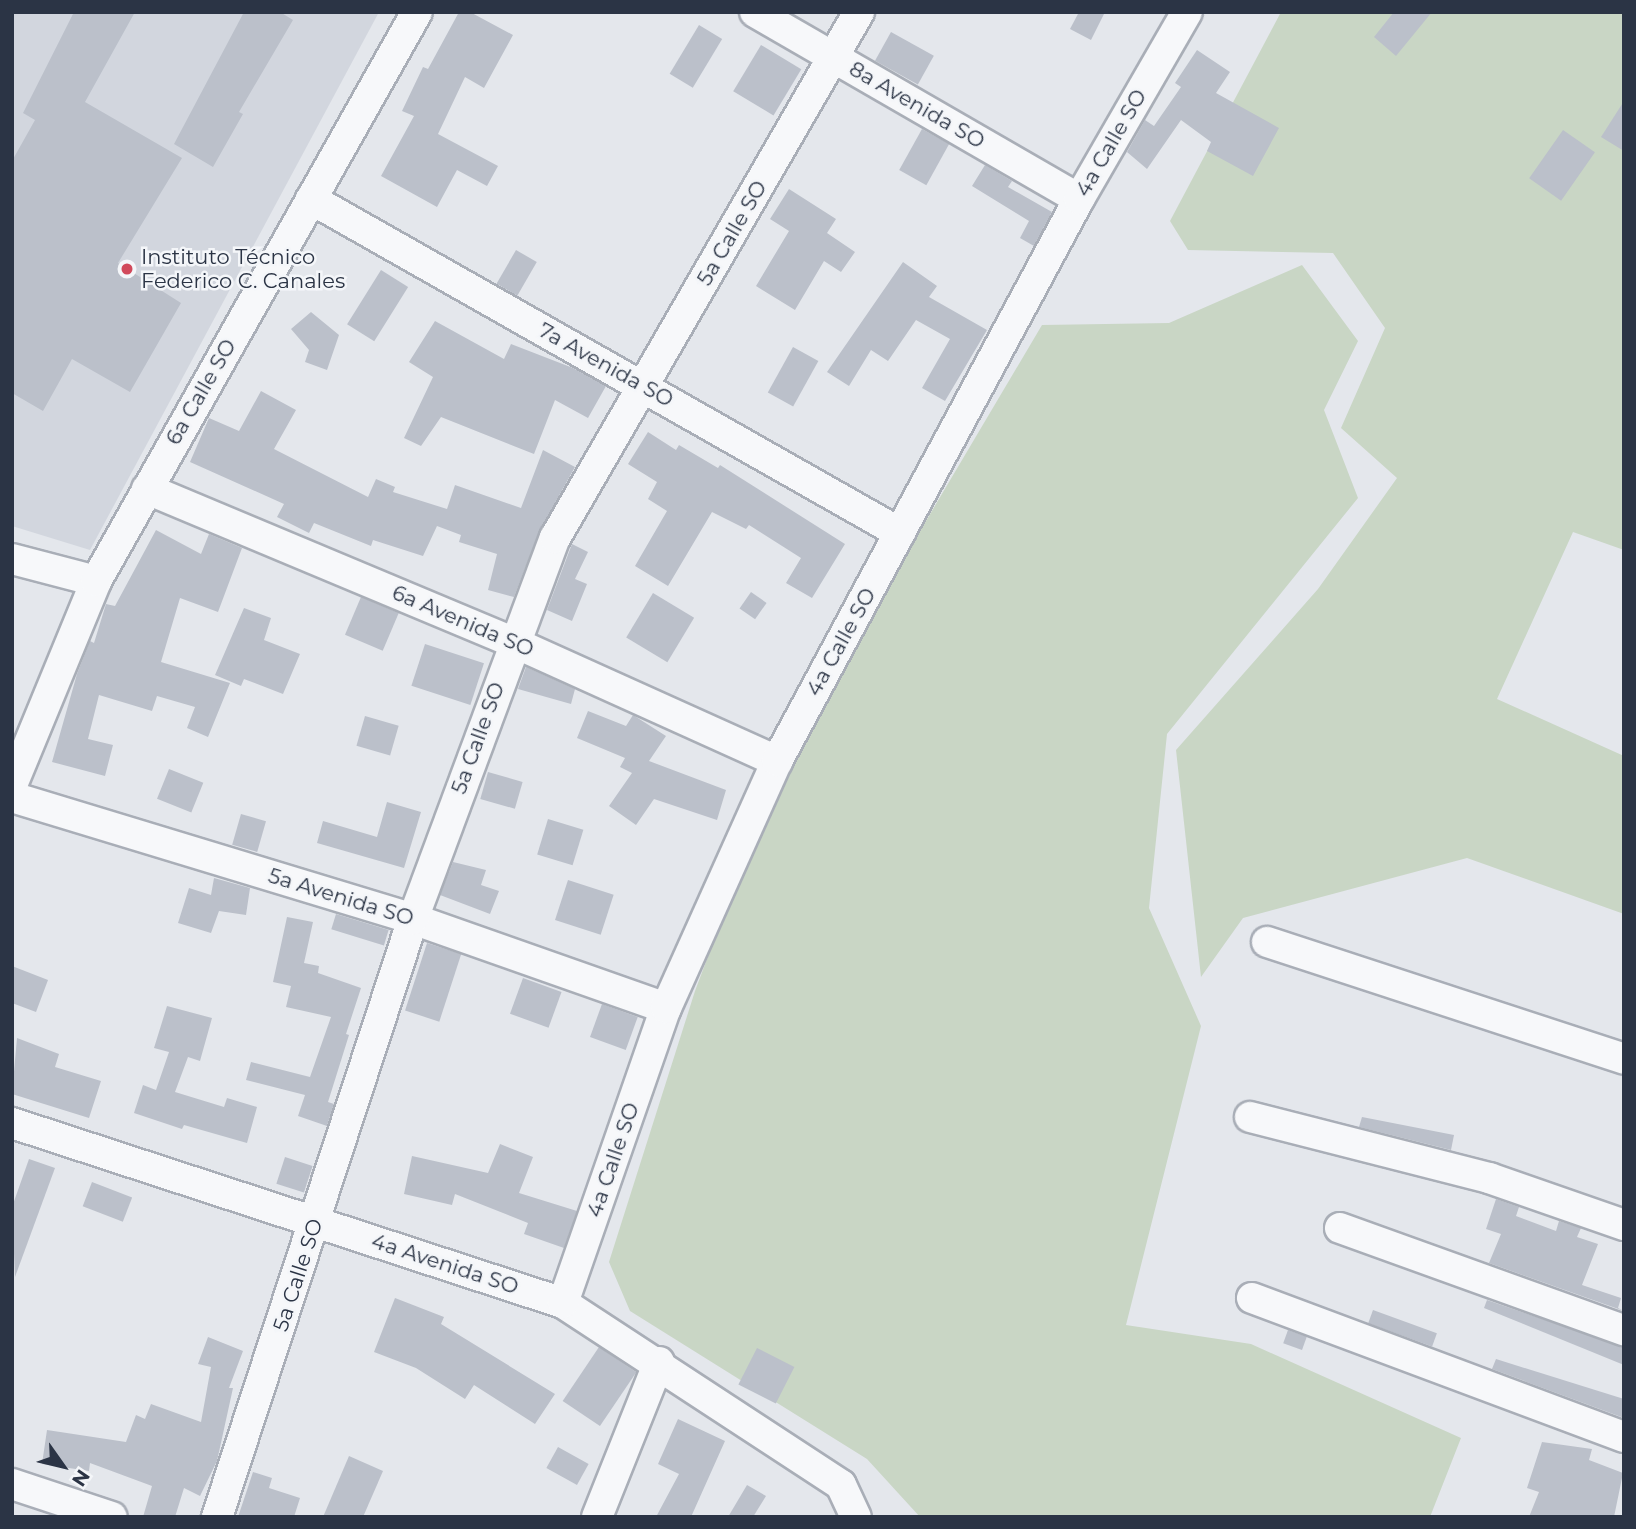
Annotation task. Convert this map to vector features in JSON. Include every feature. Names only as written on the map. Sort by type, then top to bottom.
[{"type":"street","name":"6a Calle SO","points":[[12,785],[96,581],[417,12]]},
{"type":"street","name":"8a Avenida SO","points":[[755,12],[1079,199]]},
{"type":"street","name":"5a Calle SO","points":[[216,1517],[316,1222],[413,919],[513,642],[555,538],[859,12]]},
{"type":"street","name":"4a Calle SO","points":[[563,1303],[666,1008],[777,761],[1079,199],[1187,12]]},
{"type":"street","name":"7a Avenida SO","points":[[311,199],[900,533]]},
{"type":"street","name":"6a Avenida SO","points":[[147,489],[513,642],[777,761]]},
{"type":"street","points":[[12,559],[96,581]]},
{"type":"street","name":"5a Avenida SO","points":[[12,797],[413,919],[666,1008]]},
{"type":"street","points":[[1267,942],[1624,1059]]},
{"type":"street","points":[[1250,1117],[1489,1178],[1624,1225]]},
{"type":"street","name":"4a Avenida SO","points":[[12,1122],[563,1303],[659,1362],[841,1485],[856,1517]]},
{"type":"street","points":[[1340,1228],[1624,1330]]},
{"type":"street","points":[[1252,1298],[1624,1437]]},
{"type":"street","points":[[597,1517],[659,1362]]},
{"type":"street","points":[[12,1484],[112,1517]]},
{"type":"shaded area","name":"Instituto Técnico Federico C. Canales","points":[[12,12],[379,12],[90,550],[12,526]]},
{"type":"green space","points":[[1281,12],[1624,12],[1624,550],[1573,532],[1497,699],[1624,756],[1624,914],[1467,858],[1243,918],[1201,977],[1176,750],[1318,589],[1397,478],[1341,428],[1385,328],[1333,253],[1188,250],[1170,221]]},
{"type":"green space","points":[[1302,265],[1358,341],[1324,410],[1358,498],[1167,734],[1149,908],[1201,1026],[1126,1325],[1251,1344],[1461,1438],[1430,1517],[920,1517],[867,1459],[630,1311],[609,1262],[695,991],[792,733],[811,715],[1042,325],[1169,323]]},
{"type":"building","points":[[74,12],[135,12],[85,102],[182,158],[118,263],[181,303],[130,392],[72,359],[43,411],[12,393],[12,161],[35,120],[23,113]]},
{"type":"building","points":[[244,12],[280,12],[293,20],[239,112],[243,114],[213,167],[174,144]]},
{"type":"building","points":[[459,12],[470,12],[513,35],[484,88],[465,77],[438,134],[498,166],[487,186],[457,170],[437,207],[381,176],[414,116],[402,111],[423,67],[428,69]]},
{"type":"building","points":[[1079,12],[1105,12],[1091,40],[1070,29]]},
{"type":"building","points":[[1394,12],[1432,12],[1396,56],[1374,37]]},
{"type":"building","points":[[699,25],[722,39],[693,88],[670,74]]},
{"type":"building","points":[[891,32],[934,56],[918,85],[875,61]]},
{"type":"building","points":[[761,45],[801,69],[773,115],[733,91]]},
{"type":"building","points":[[1197,50],[1230,72],[1216,93],[1279,128],[1253,176],[1207,151],[1211,142],[1181,120],[1147,169],[1127,152],[1145,120],[1154,126],[1181,87],[1175,83]]},
{"type":"building","points":[[1624,101],[1624,151],[1601,137]]},
{"type":"building","points":[[922,129],[949,144],[926,185],[899,170]]},
{"type":"building","points":[[1563,130],[1595,152],[1561,201],[1529,178]]},
{"type":"building","points":[[985,165],[1012,181],[1008,187],[1052,212],[1034,246],[1020,238],[1029,221],[972,186]]},
{"type":"building","points":[[789,189],[836,219],[827,233],[855,252],[841,272],[824,261],[795,310],[756,286],[789,231],[770,219]]},
{"type":"building","points":[[516,250],[537,262],[517,296],[496,284]]},
{"type":"building","points":[[903,262],[937,286],[929,297],[987,330],[945,401],[922,388],[950,339],[916,320],[888,361],[871,350],[849,386],[827,372]]},
{"type":"building","points":[[381,270],[408,287],[374,341],[347,324]]},
{"type":"building","points":[[311,312],[339,335],[327,370],[305,362],[309,350],[291,329]]},
{"type":"building","points":[[435,321],[504,359],[511,344],[573,368],[606,386],[588,418],[555,400],[534,454],[441,417],[421,446],[404,438],[433,377],[409,362]]},
{"type":"building","points":[[793,347],[818,361],[793,407],[768,392]]},
{"type":"building","points":[[261,391],[296,410],[274,449],[368,497],[376,479],[395,487],[393,492],[447,509],[455,485],[521,508],[543,450],[575,467],[539,532],[514,597],[488,590],[497,554],[459,542],[461,535],[437,526],[423,556],[373,540],[371,546],[314,523],[309,533],[277,517],[284,504],[190,462],[209,418],[239,431]]},
{"type":"building","points":[[648,432],[676,450],[679,445],[718,468],[720,465],[845,544],[812,598],[786,583],[801,558],[749,525],[746,529],[712,512],[668,586],[635,566],[667,511],[648,499],[657,482],[628,464]]},
{"type":"building","points":[[156,530],[201,554],[209,534],[242,548],[218,612],[180,598],[161,662],[230,683],[208,737],[187,728],[195,707],[157,696],[152,711],[99,695],[88,739],[113,745],[105,776],[52,762],[77,674],[90,641],[94,643],[106,604],[115,606]]},
{"type":"building","points":[[572,544],[588,552],[575,579],[587,584],[572,621],[547,610]]},
{"type":"building","points":[[751,592],[767,603],[755,619],[740,608]]},
{"type":"building","points":[[653,593],[694,618],[667,662],[626,638]]},
{"type":"building","points":[[361,597],[399,613],[383,651],[345,635]]},
{"type":"building","points":[[244,608],[271,618],[264,640],[300,654],[283,694],[244,679],[241,686],[215,675]]},
{"type":"building","points":[[425,644],[484,663],[470,705],[411,686]]},
{"type":"building","points":[[526,667],[575,689],[571,704],[518,689]]},
{"type":"building","points":[[588,711],[626,726],[633,715],[666,736],[649,761],[726,790],[717,820],[654,799],[636,825],[609,806],[632,773],[620,767],[625,758],[577,738]]},
{"type":"building","points":[[365,716],[399,726],[390,755],[356,746]]},
{"type":"building","points":[[169,769],[203,783],[191,813],[157,799]]},
{"type":"building","points":[[488,772],[523,782],[515,809],[480,799]]},
{"type":"building","points":[[387,802],[421,812],[404,868],[317,843],[323,821],[377,837]]},
{"type":"building","points":[[241,814],[266,821],[257,852],[232,845]]},
{"type":"building","points":[[548,819],[583,830],[573,865],[537,854]]},
{"type":"building","points":[[453,862],[486,870],[481,885],[499,891],[490,914],[440,895]]},
{"type":"building","points":[[214,878],[250,888],[246,915],[219,911],[211,933],[178,923],[189,888],[211,895]]},
{"type":"building","points":[[568,880],[614,895],[601,935],[555,920]]},
{"type":"building","points":[[336,914],[389,930],[384,945],[331,929]]},
{"type":"building","points":[[287,917],[313,922],[304,963],[319,966],[318,973],[361,988],[328,1102],[334,1104],[327,1126],[298,1116],[305,1095],[246,1080],[251,1062],[310,1077],[331,1017],[286,1007],[291,986],[273,982]]},
{"type":"building","points":[[427,943],[461,954],[439,1022],[405,1011]]},
{"type":"building","points":[[12,966],[48,980],[36,1012],[12,1003]]},
{"type":"building","points":[[523,978],[562,992],[549,1028],[510,1014]]},
{"type":"building","points":[[602,1004],[638,1017],[626,1050],[590,1037]]},
{"type":"building","points":[[167,1006],[212,1018],[200,1061],[188,1057],[175,1092],[224,1107],[227,1098],[257,1107],[247,1143],[184,1125],[182,1129],[134,1113],[143,1085],[156,1090],[169,1052],[154,1048]]},
{"type":"building","points":[[17,1038],[59,1054],[55,1067],[101,1081],[89,1118],[12,1094]]},
{"type":"building","points":[[1362,1117],[1454,1135],[1451,1150],[1359,1127]]},
{"type":"building","points":[[500,1144],[533,1157],[519,1193],[577,1211],[564,1248],[524,1234],[528,1223],[455,1194],[452,1205],[404,1194],[412,1156],[488,1173]]},
{"type":"building","points":[[285,1157],[313,1166],[304,1193],[276,1184]]},
{"type":"building","points":[[29,1159],[55,1168],[15,1277],[12,1207]]},
{"type":"building","points":[[92,1182],[132,1197],[123,1222],[83,1206]]},
{"type":"building","points":[[1496,1199],[1519,1207],[1516,1216],[1556,1231],[1559,1221],[1581,1228],[1577,1237],[1598,1244],[1582,1285],[1621,1298],[1618,1308],[1624,1311],[1489,1263],[1501,1234],[1486,1229]]},
{"type":"building","points":[[395,1298],[444,1317],[441,1324],[555,1394],[535,1424],[474,1385],[465,1399],[416,1368],[374,1352]]},
{"type":"building","points":[[1487,1300],[1624,1347],[1624,1365],[1484,1308]]},
{"type":"building","points":[[1373,1310],[1437,1333],[1432,1346],[1368,1323]]},
{"type":"building","points":[[1288,1330],[1307,1337],[1302,1350],[1283,1343]]},
{"type":"building","points":[[208,1337],[243,1351],[229,1388],[233,1388],[217,1461],[200,1496],[184,1488],[175,1517],[143,1517],[152,1486],[90,1463],[89,1471],[42,1464],[47,1430],[126,1442],[136,1415],[145,1419],[151,1404],[201,1422],[211,1367],[198,1364]]},
{"type":"building","points":[[599,1347],[636,1372],[600,1426],[563,1401]]},
{"type":"building","points":[[757,1348],[794,1367],[776,1404],[738,1385]]},
{"type":"building","points":[[1496,1359],[1624,1399],[1624,1418],[1492,1369]]},
{"type":"building","points":[[678,1419],[725,1441],[691,1517],[656,1517],[679,1474],[658,1464]]},
{"type":"building","points":[[1542,1442],[1592,1449],[1589,1460],[1623,1473],[1614,1517],[1529,1517],[1539,1492],[1527,1488]]},
{"type":"building","points":[[558,1447],[589,1464],[577,1485],[546,1468]]},
{"type":"building","points":[[349,1456],[383,1471],[363,1517],[323,1517]]},
{"type":"building","points":[[253,1472],[272,1478],[269,1488],[300,1498],[294,1517],[238,1517]]},
{"type":"building","points":[[747,1485],[766,1496],[753,1517],[728,1517]]},
{"type":"place","name":"Instituto Técnico Federico C. Canales","points":[[127,269]]}]
